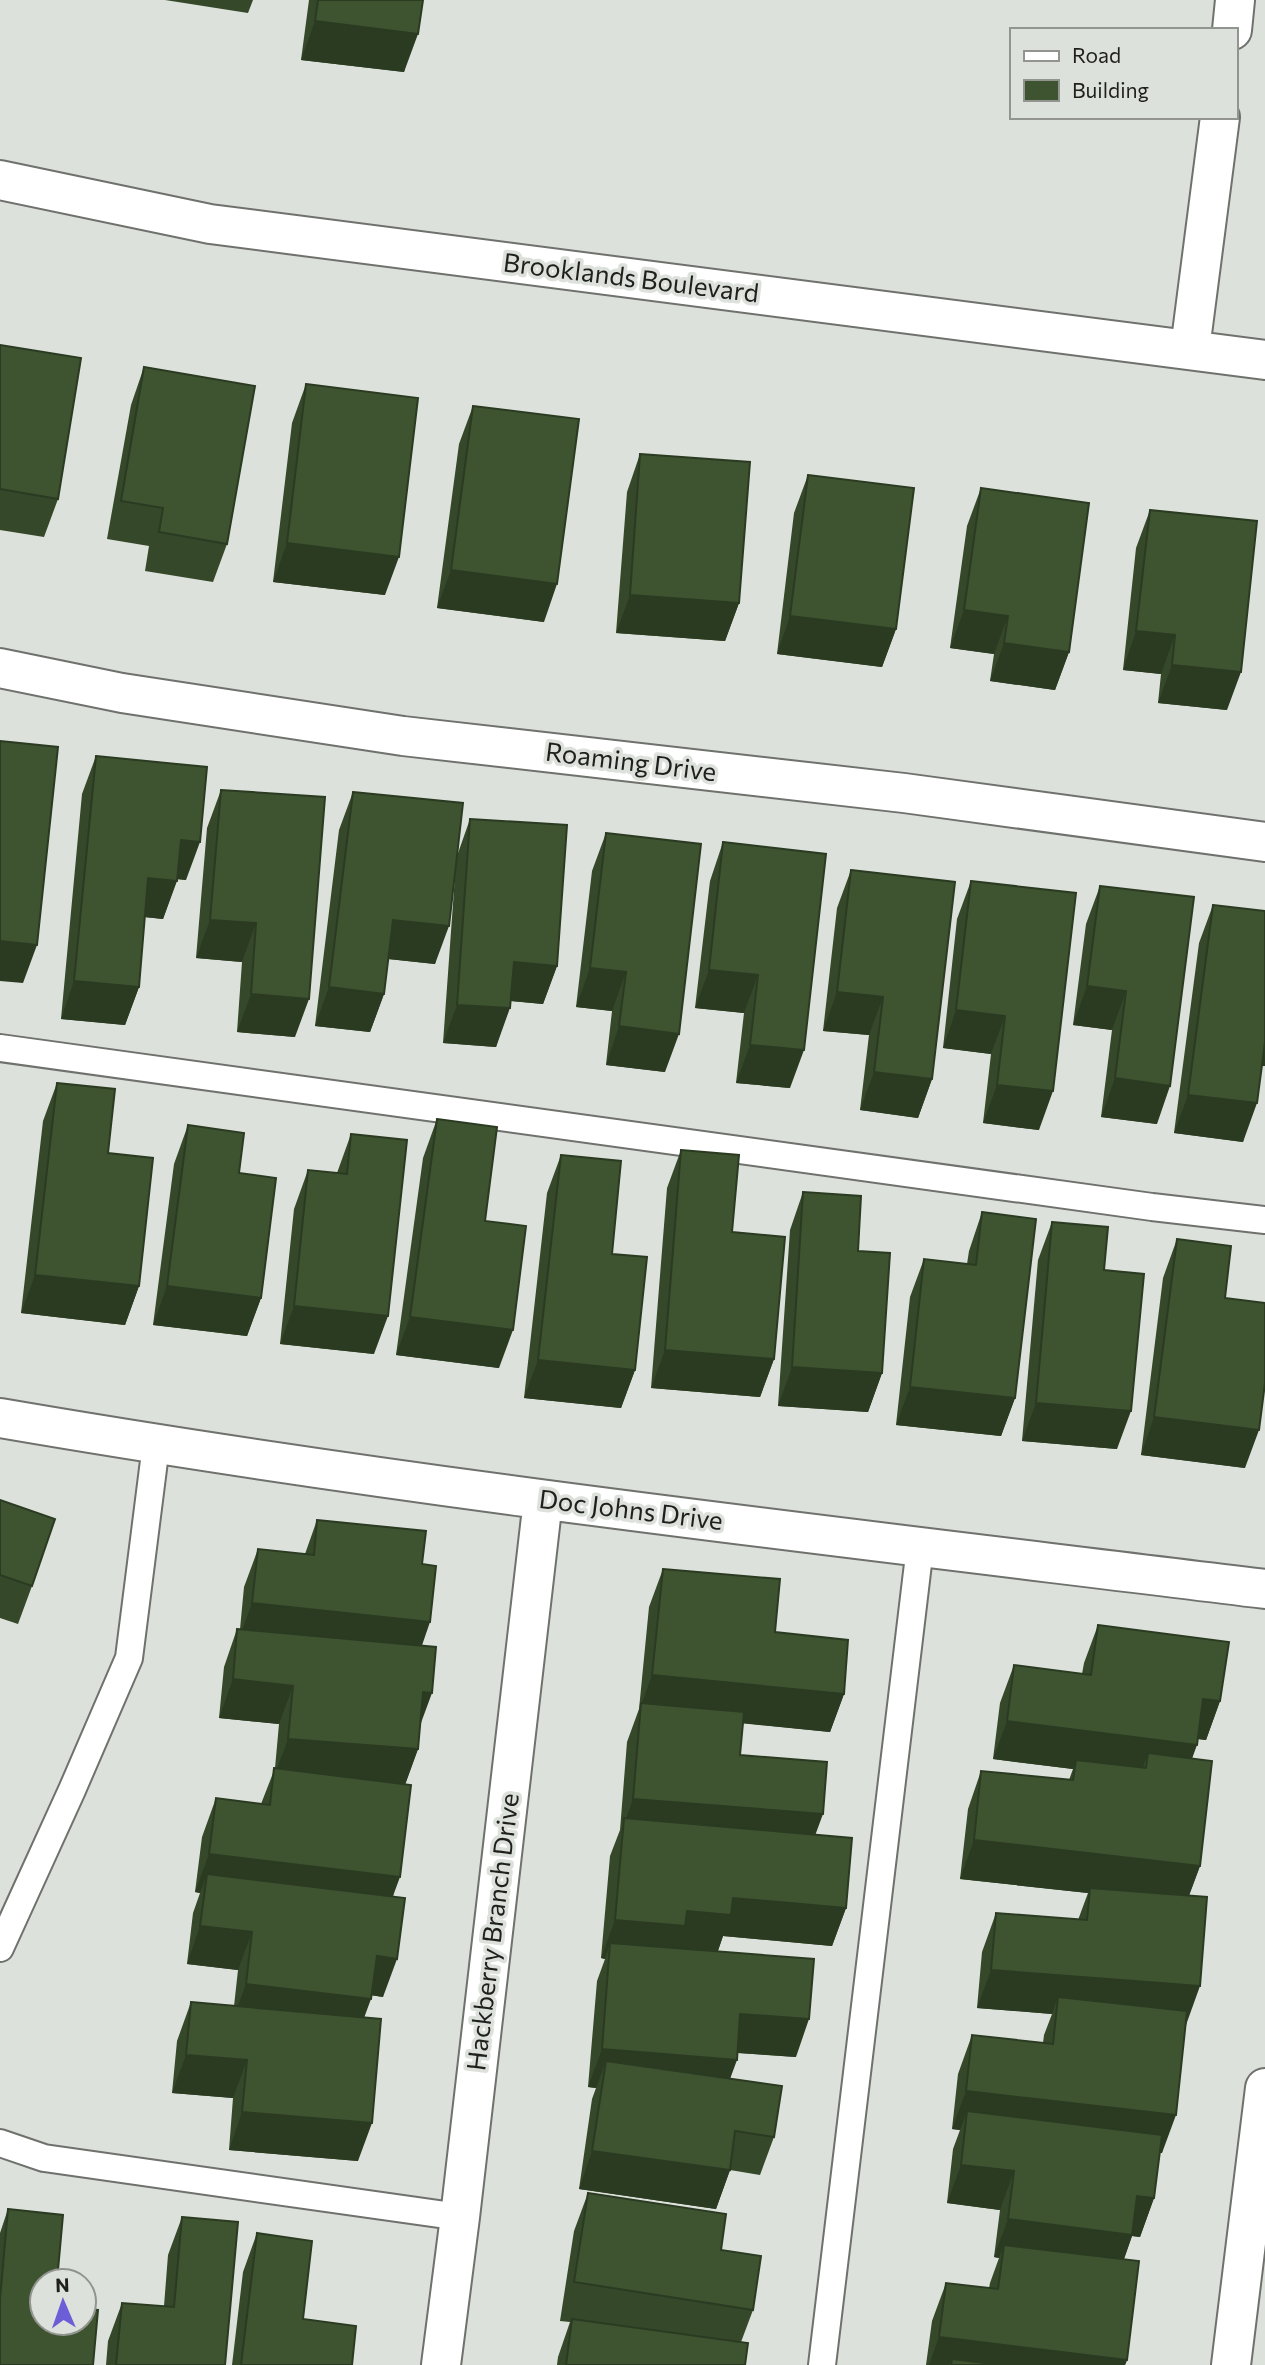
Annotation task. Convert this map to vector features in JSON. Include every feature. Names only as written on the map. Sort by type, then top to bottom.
[{"type":"street","points":[[1232,28],[1236,0]]},
{"type":"street","points":[[1190,349],[1220,119]]},
{"type":"street","name":"Brooklands Boulevard","points":[[0,180],[210,224],[1265,360]]},
{"type":"street","name":"Roaming Drive","points":[[0,668],[122,693],[403,736],[904,793],[1265,842]]},
{"type":"street","name":"Doc Johns Drive","points":[[0,1418],[156,1445],[543,1500],[1265,1589]]},
{"type":"street","name":"Hackberry Branch Drive","points":[[441,2365],[543,1500]]},
{"type":"street","points":[[1231,2365],[1265,2088]]},
{"type":"lane","points":[[0,1048],[1138,1205],[1265,1220]]},
{"type":"lane","points":[[0,1948],[129,1658],[156,1445]]},
{"type":"lane","points":[[822,2365],[920,1546]]},
{"type":"lane","points":[[0,2143],[44,2158],[460,2217]]},
{"type":"building","points":[[318,0],[423,0],[418,34],[315,21]]},
{"type":"building","points":[[0,345],[81,358],[58,499],[0,489]]},
{"type":"building","points":[[144,367],[255,386],[227,544],[159,532],[163,508],[121,501]]},
{"type":"building","points":[[306,384],[418,398],[399,557],[287,543]]},
{"type":"building","points":[[473,406],[579,419],[557,584],[451,570]]},
{"type":"building","points":[[640,454],[750,462],[739,603],[630,595]]},
{"type":"building","points":[[808,475],[914,488],[896,629],[790,616]]},
{"type":"building","points":[[981,488],[1089,503],[1069,652],[1004,643],[1008,616],[964,610]]},
{"type":"building","points":[[1150,510],[1257,521],[1241,672],[1172,665],[1175,635],[1136,631]]},
{"type":"building","points":[[0,741],[58,747],[37,945],[0,941]]},
{"type":"building","points":[[96,756],[207,767],[200,842],[181,840],[177,881],[148,878],[139,987],[74,981]]},
{"type":"building","points":[[221,790],[325,797],[309,999],[251,994],[256,923],[210,920]]},
{"type":"building","points":[[353,792],[463,803],[449,926],[393,920],[384,994],[329,987]]},
{"type":"building","points":[[470,819],[567,825],[557,966],[514,962],[510,1008],[457,1005]]},
{"type":"building","points":[[606,833],[701,844],[679,1034],[619,1026],[626,972],[590,968]]},
{"type":"building","points":[[723,842],[826,854],[804,1050],[750,1045],[758,975],[709,970]]},
{"type":"building","points":[[851,870],[955,882],[932,1079],[874,1072],[883,997],[837,992]]},
{"type":"building","points":[[971,881],[1076,893],[1053,1091],[997,1085],[1005,1016],[956,1010]]},
{"type":"building","points":[[1100,886],[1194,897],[1170,1086],[1115,1078],[1126,991],[1087,986]]},
{"type":"building","points":[[1213,905],[1265,911],[1265,1042],[1257,1103],[1188,1095]]},
{"type":"building","points":[[57,1083],[115,1089],[108,1153],[153,1158],[139,1286],[35,1275]]},
{"type":"building","points":[[437,1119],[497,1127],[485,1221],[526,1226],[513,1330],[410,1317]]},
{"type":"building","points":[[188,1125],[244,1133],[239,1173],[276,1178],[261,1298],[167,1286]]},
{"type":"building","points":[[351,1134],[407,1140],[388,1316],[294,1306],[308,1170],[347,1174]]},
{"type":"building","points":[[681,1150],[739,1155],[732,1232],[785,1237],[774,1359],[665,1350]]},
{"type":"building","points":[[561,1155],[621,1161],[612,1254],[647,1257],[635,1370],[538,1360]]},
{"type":"building","points":[[803,1192],[861,1196],[858,1251],[890,1253],[882,1373],[792,1367]]},
{"type":"building","points":[[982,1212],[1036,1219],[1015,1398],[910,1387],[924,1259],[976,1265]]},
{"type":"building","points":[[1052,1222],[1108,1227],[1104,1270],[1144,1274],[1131,1411],[1036,1403]]},
{"type":"building","points":[[1177,1239],[1231,1246],[1225,1298],[1265,1303],[1265,1383],[1259,1430],[1154,1417]]},
{"type":"building","points":[[0,1500],[55,1519],[32,1586],[0,1575]]},
{"type":"building","points":[[317,1520],[426,1531],[422,1564],[436,1566],[430,1622],[252,1603],[258,1549],[314,1555]]},
{"type":"building","points":[[663,1569],[780,1579],[775,1632],[848,1640],[844,1694],[652,1675]]},
{"type":"building","points":[[1098,1625],[1229,1642],[1220,1701],[1203,1699],[1197,1745],[1007,1721],[1014,1665],[1091,1675]]},
{"type":"building","points":[[237,1629],[436,1647],[432,1693],[423,1692],[418,1749],[288,1739],[293,1686],[233,1679]]},
{"type":"building","points":[[641,1703],[744,1712],[740,1755],[827,1762],[823,1814],[633,1799]]},
{"type":"building","points":[[1148,1753],[1212,1761],[1200,1866],[974,1840],[981,1771],[1073,1780],[1076,1760],[1146,1768]]},
{"type":"building","points":[[274,1768],[411,1785],[400,1877],[209,1854],[216,1798],[270,1805]]},
{"type":"building","points":[[624,1818],[852,1838],[846,1908],[733,1898],[731,1915],[687,1911],[685,1926],[615,1920]]},
{"type":"building","points":[[207,1874],[405,1898],[397,1959],[377,1956],[371,1999],[246,1984],[252,1932],[200,1926]]},
{"type":"building","points":[[1090,1888],[1207,1897],[1200,1986],[991,1970],[996,1913],[1087,1920]]},
{"type":"building","points":[[610,1943],[814,1959],[809,2019],[740,2014],[737,2060],[602,2049]]},
{"type":"building","points":[[1058,1997],[1187,2011],[1176,2115],[966,2091],[972,2035],[1053,2044]]},
{"type":"building","points":[[191,2002],[381,2019],[372,2123],[242,2112],[247,2060],[186,2055]]},
{"type":"building","points":[[606,2061],[782,2086],[774,2137],[735,2131],[730,2170],[592,2151]]},
{"type":"building","points":[[967,2111],[1162,2135],[1154,2198],[1137,2196],[1132,2235],[1008,2219],[1014,2171],[961,2165]]},
{"type":"building","points":[[588,2193],[726,2214],[721,2250],[761,2256],[753,2310],[574,2282]]},
{"type":"building","points":[[8,2209],[63,2215],[58,2267],[28,2267],[28,2337],[96,2337],[93,2365],[0,2365],[0,2299]]},
{"type":"building","points":[[182,2217],[238,2222],[225,2365],[116,2365],[122,2303],[174,2307]]},
{"type":"building","points":[[257,2233],[312,2241],[303,2319],[356,2326],[352,2365],[241,2365]]},
{"type":"building","points":[[1004,2245],[1139,2261],[1127,2360],[939,2337],[946,2283],[998,2289]]},
{"type":"building","points":[[572,2319],[748,2343],[745,2365],[566,2365]]},
{"type":"building","points":[[952,2359],[1000,2365],[951,2365]]}]
